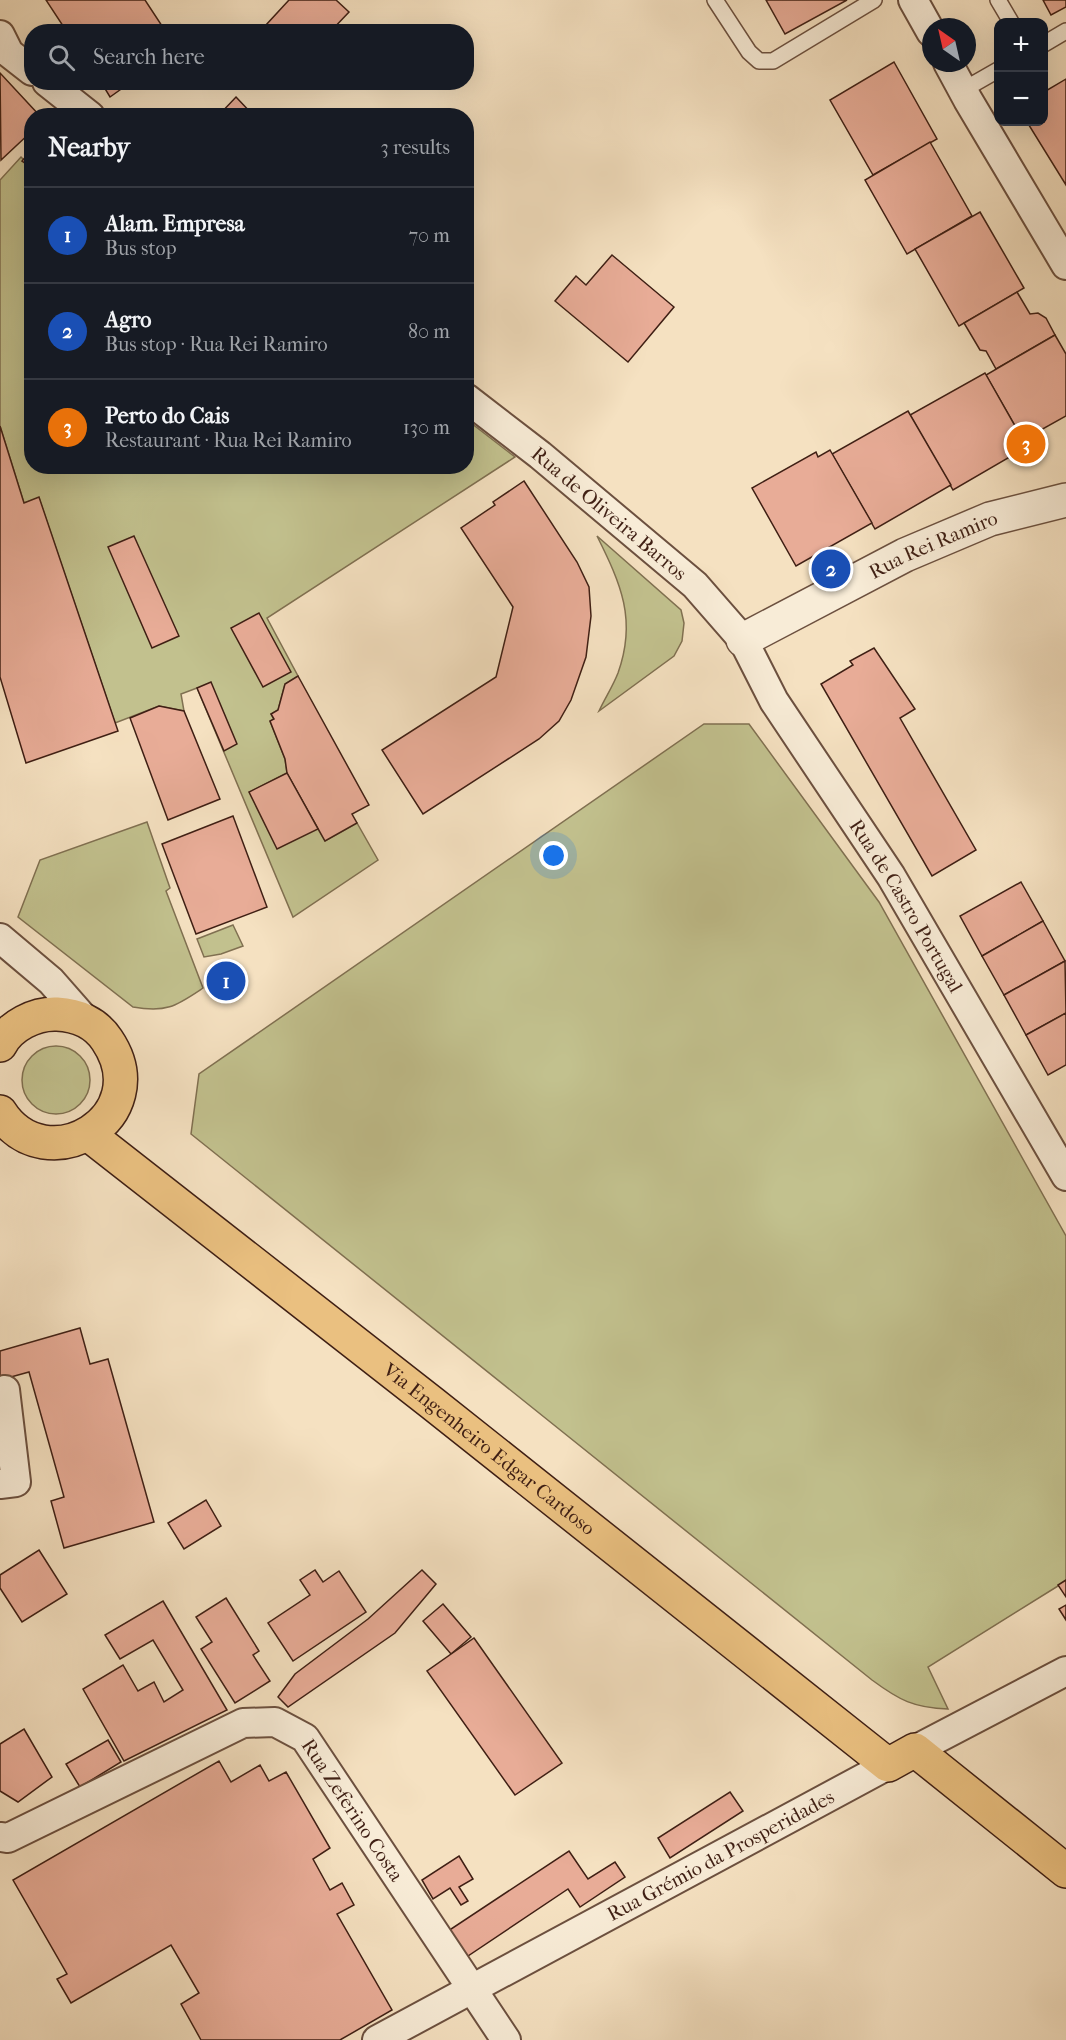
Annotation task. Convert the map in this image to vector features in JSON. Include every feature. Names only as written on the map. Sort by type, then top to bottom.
[{"type":"main road","points":[[0,1045],[13,1029],[30,1018],[49,1013],[69,1015],[87,1022],[103,1034],[114,1050],[120,1069],[122,1089],[103,1123],[88,1134],[70,1141],[50,1143],[31,1138],[3,1121]]},
{"type":"main road","name":"Via Engenheiro Edgar Cardoso","points":[[88,1134],[432,1403],[901,1757],[1066,1871]]},
{"type":"street","points":[[913,0],[923,18]]},
{"type":"street","points":[[0,35],[9,53],[24,65]]},
{"type":"street","points":[[953,72],[1066,265]]},
{"type":"street","points":[[56,90],[80,108]]},
{"type":"street","name":"Rua de Oliveira Barros","points":[[474,404],[498,421],[695,585],[744,640]]},
{"type":"street","name":"Rua Rei Ramiro","points":[[744,640],[905,555],[990,519],[1066,500]]},
{"type":"street","name":"Rua de Castro Portugal","points":[[744,640],[774,701],[891,876],[1066,1176]]},
{"type":"street","points":[[0,938],[51,981],[87,1022]]},
{"type":"street","points":[[0,1484],[16,1482],[5,1390]]},
{"type":"street","name":"Rua Grémio da Prosperidades","points":[[376,2040],[901,1757],[1066,1671]]},
{"type":"street","name":"Rua Zeferino Costa","points":[[0,1837],[8,1838],[243,1723],[275,1722],[305,1738],[506,2040]]},
{"type":"lane","points":[[715,0],[749,52],[759,61],[773,61],[874,0]]},
{"type":"lane","points":[[998,0],[1009,18]]},
{"type":"lane","points":[[1048,42],[1066,31]]},
{"type":"lane","points":[[963,90],[995,72]]},
{"type":"shaded area","points":[[21,157],[24,160],[24,474],[474,474],[474,425],[515,457],[267,618],[298,676],[285,684],[278,710],[271,714],[274,719],[270,721],[285,759],[287,773],[250,792],[318,829],[325,841],[357,823],[378,860],[293,917],[197,688],[181,694],[184,711],[159,706],[115,723],[39,498],[24,503],[0,426],[0,180]]},
{"type":"shaded area","points":[[597,536],[681,610],[684,623],[682,641],[674,656],[599,711],[614,683],[624,654],[626,619],[619,586]]},
{"type":"shaded area","points":[[704,724],[749,724],[879,902],[1066,1236],[1066,1581],[928,1667],[948,1709],[907,1702],[872,1680],[191,1134],[199,1074]]},
{"type":"shaded area","points":[[147,822],[170,888],[166,891],[203,988],[178,1004],[154,1009],[133,1007],[18,917],[40,860]]},
{"type":"shaded area","points":[[233,925],[243,946],[204,957],[197,939]]},
{"type":"shaded area","points":[[56,1046],[69,1049],[80,1056],[87,1067],[90,1080],[87,1093],[80,1104],[69,1111],[56,1114],[43,1111],[32,1104],[25,1093],[22,1080],[25,1067],[32,1056],[43,1049]]},
{"type":"building","points":[[46,0],[145,0],[161,24],[62,24]]},
{"type":"building","points":[[289,0],[336,0],[349,12],[338,24],[267,24]]},
{"type":"building","points":[[766,0],[847,0],[785,34]]},
{"type":"building","points":[[1043,0],[1066,0],[1066,7],[1051,15]]},
{"type":"building","points":[[894,62],[937,139],[873,175],[830,100]]},
{"type":"building","points":[[0,73],[33,108],[24,108],[24,138],[1,160]]},
{"type":"building","points":[[1066,79],[1066,185],[1029,126],[1048,126],[1048,90]]},
{"type":"building","points":[[106,90],[120,90],[110,97]]},
{"type":"building","points":[[236,97],[246,108],[226,108]]},
{"type":"building","points":[[930,142],[972,216],[907,254],[865,180]]},
{"type":"building","points":[[980,212],[1024,288],[959,326],[915,249]]},
{"type":"building","points":[[612,255],[674,307],[628,362],[555,301],[576,276],[586,285]]},
{"type":"building","points":[[1017,292],[1030,314],[1038,313],[1046,318],[1055,335],[996,369],[986,351],[980,350],[964,323]]},
{"type":"building","points":[[1055,335],[1066,354],[1066,416],[1023,440],[986,375]]},
{"type":"building","points":[[985,373],[1027,447],[953,490],[910,415]]},
{"type":"building","points":[[908,411],[951,485],[875,529],[832,454]]},
{"type":"building","points":[[0,426],[24,503],[39,497],[118,731],[26,763],[0,677]]},
{"type":"building","points":[[830,450],[872,523],[796,566],[752,488],[816,452],[818,457]]},
{"type":"building","points":[[524,481],[577,562],[589,587],[591,616],[586,657],[571,700],[559,721],[539,739],[423,814],[382,750],[496,677],[513,607],[461,528],[495,505],[493,502]]},
{"type":"building","points":[[134,536],[179,636],[152,648],[108,547]]},
{"type":"building","points":[[259,613],[291,672],[263,687],[231,628]]},
{"type":"building","points":[[874,648],[915,709],[900,718],[976,850],[932,876],[821,684],[853,665],[850,661]]},
{"type":"building","points":[[298,676],[369,805],[352,814],[357,823],[325,841],[287,773],[285,759],[270,721],[274,719],[271,714],[278,710],[285,684]]},
{"type":"building","points":[[211,682],[237,744],[224,751],[197,688]]},
{"type":"building","points":[[159,706],[184,711],[220,799],[168,820],[130,718]]},
{"type":"building","points":[[287,773],[318,829],[277,849],[249,792]]},
{"type":"building","points":[[233,816],[267,907],[196,934],[162,844]]},
{"type":"building","points":[[1021,882],[1043,921],[982,956],[960,916]]},
{"type":"building","points":[[1043,921],[1065,961],[1004,995],[982,956]]},
{"type":"building","points":[[1065,961],[1066,1013],[1026,1035],[1004,995]]},
{"type":"building","points":[[1066,1013],[1066,1065],[1048,1075],[1026,1035]]},
{"type":"building","points":[[80,1328],[90,1364],[108,1359],[154,1522],[64,1548],[51,1501],[64,1497],[29,1372],[0,1380],[0,1351]]},
{"type":"building","points":[[206,1500],[221,1526],[184,1549],[168,1523]]},
{"type":"building","points":[[39,1550],[67,1594],[22,1622],[0,1588],[0,1575]]},
{"type":"building","points":[[315,1570],[323,1582],[339,1571],[366,1612],[293,1661],[268,1623],[310,1595],[300,1580]]},
{"type":"building","points":[[422,1570],[436,1584],[395,1633],[288,1707],[278,1697],[295,1674],[368,1619]]},
{"type":"building","points":[[1066,1580],[1066,1597],[1058,1585]]},
{"type":"building","points":[[226,1598],[259,1651],[253,1655],[270,1681],[235,1703],[201,1649],[212,1642],[196,1617]]},
{"type":"building","points":[[163,1601],[227,1710],[124,1761],[83,1689],[123,1665],[138,1691],[154,1682],[164,1702],[183,1690],[153,1640],[120,1659],[105,1635]]},
{"type":"building","points":[[443,1604],[471,1637],[451,1654],[423,1621]]},
{"type":"building","points":[[1066,1605],[1066,1620],[1059,1609]]},
{"type":"building","points":[[474,1638],[562,1763],[515,1795],[427,1671]]},
{"type":"building","points":[[24,1729],[52,1777],[18,1802],[0,1791],[0,1744]]},
{"type":"building","points":[[108,1740],[121,1762],[80,1787],[66,1764]]},
{"type":"building","points":[[219,1761],[231,1782],[260,1765],[269,1781],[286,1772],[330,1848],[313,1859],[330,1890],[342,1883],[354,1905],[337,1914],[392,2010],[340,2040],[201,2040],[181,2004],[199,1993],[171,1945],[71,2003],[57,1979],[67,1974],[13,1880]]},
{"type":"building","points":[[730,1792],[743,1811],[670,1858],[658,1838]]},
{"type":"building","points":[[569,1851],[588,1879],[615,1862],[625,1877],[580,1907],[568,1889],[459,1962],[442,1935]]},
{"type":"building","points":[[459,1856],[473,1879],[459,1887],[468,1901],[461,1905],[450,1888],[433,1899],[422,1880]]},
{"type":"place","name":"Perto do Cais","points":[[1026,444]]},
{"type":"place","name":"Agro","points":[[831,569]]},
{"type":"place","name":"Alam. Empresa","points":[[226,981]]}]
